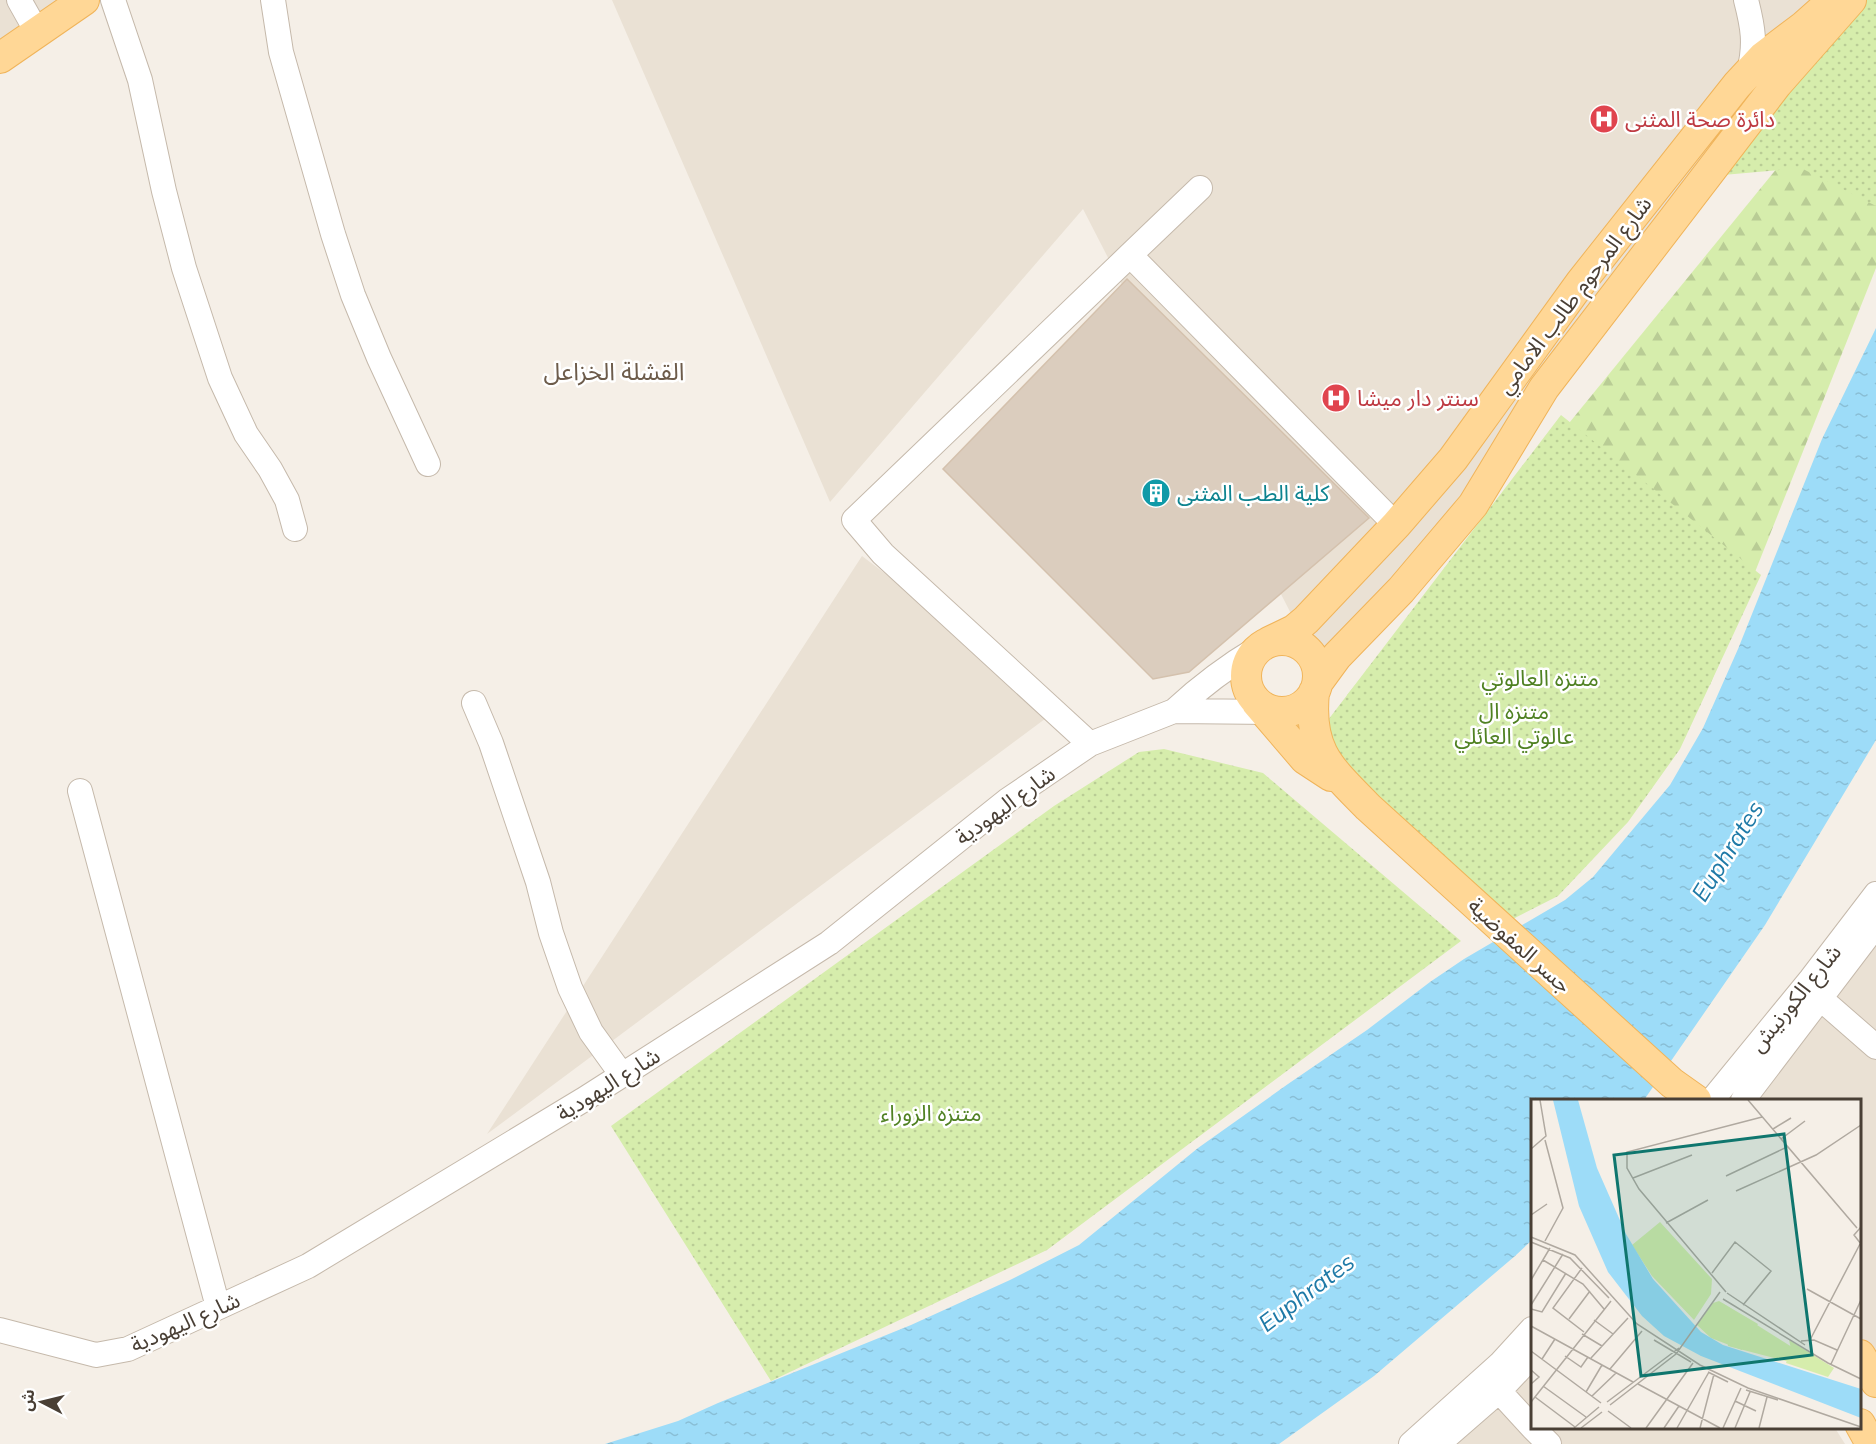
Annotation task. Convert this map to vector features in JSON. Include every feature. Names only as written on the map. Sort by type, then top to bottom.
[{"type":"main road","points":[[0,58],[84,0]]},
{"type":"main road","name":"شارع المرحوم طالب الامامي","points":[[1263,645],[1294,630],[1311,615],[1395,525],[1453,459],[1581,282],[1725,99],[1756,64],[1804,26],[1831,0]]},
{"type":"main road","name":"شارع المرحوم طالب الامامي","points":[[1316,687],[1337,656],[1401,590],[1473,505],[1544,388],[1777,84],[1851,0]]},
{"type":"main road","points":[[1756,64],[1775,58],[1782,65],[1777,84]]},
{"type":"main road","points":[[1281,639],[1294,641],[1305,647],[1313,657],[1318,669],[1312,710],[1319,746],[1326,762],[1358,797],[1305,759],[1249,692],[1245,680],[1246,668],[1250,657],[1263,645],[1281,639]]},
{"type":"main road","points":[[1265,709],[1289,712],[1299,708],[1308,702],[1316,687]]},
{"type":"main road","name":"جسر المفوضية","points":[[1358,797],[1675,1092],[1691,1099]]},
{"type":"main road","points":[[1861,1357],[1876,1382]]},
{"type":"main road","points":[[1861,1426],[1871,1444]]},
{"type":"street","points":[[19,0],[37,32]]},
{"type":"street","points":[[113,0],[140,80],[164,191],[184,268],[220,378],[246,434],[270,469],[287,500],[295,529]]},
{"type":"street","points":[[273,0],[281,52],[333,234],[379,358],[428,464]]},
{"type":"street","points":[[1746,0],[1754,34],[1756,64]]},
{"type":"street","points":[[1090,744],[884,554],[854,520],[1200,188]]},
{"type":"street","points":[[1130,255],[1395,525]]},
{"type":"street","points":[[1174,711],[1199,687],[1263,645]]},
{"type":"street","points":[[474,703],[495,754],[538,882],[550,933],[570,988],[591,1032],[622,1075]]},
{"type":"street","points":[[1174,711],[1265,709]]},
{"type":"street","name":"شارع اليهودية","points":[[0,1330],[96,1355],[128,1349],[308,1266],[622,1075],[829,943],[1008,800],[1090,744],[1174,711]]},
{"type":"street","points":[[80,791],[218,1307]]},
{"type":"street","name":"شارع الكورنيش","points":[[1714,1099],[1811,979],[1876,894]]},
{"type":"street","name":"شارع الكورنيش","points":[[1745,1099],[1876,925]]},
{"type":"street","points":[[1821,999],[1876,1047]]},
{"type":"street","points":[[1411,1444],[1500,1364],[1531,1331]]},
{"type":"street","points":[[1438,1444],[1499,1391],[1531,1358]]},
{"type":"street","points":[[1499,1391],[1531,1425]]},
{"type":"street","points":[[1535,1429],[1549,1444]]},
{"type":"shaded area","points":[[0,0],[87,0],[0,67]]},
{"type":"shaded area","points":[[612,0],[1847,0],[1470,504],[1321,672],[1083,209],[830,502]]},
{"type":"shaded area","points":[[862,556],[1061,707],[487,1134]]},
{"type":"shaded area","points":[[1876,932],[1876,1394],[1861,1368],[1861,1099],[1749,1099]]},
{"type":"shaded area","points":[[1531,1363],[1531,1429],[1836,1429],[1845,1444],[1447,1444]]},
{"type":"green space","points":[[1863,0],[1876,0],[1876,206],[1801,168],[1723,175]]},
{"type":"green space","name":"متنزه العالوتي","points":[[1876,47],[1876,268],[1710,685],[1347,695]]},
{"type":"green space","name":"متنزه ال عالوتي العائلي","points":[[1561,415],[1761,575],[1680,749],[1628,822],[1558,896],[1509,921],[1340,772],[1328,720]]},
{"type":"green space","name":"متنزه الزوراء","points":[[1164,749],[1263,773],[1461,941],[1047,1250],[771,1381],[611,1126],[1054,806],[1139,752]]},
{"type":"water","name":"Euphrates","points":[[1876,328],[1876,740],[1765,925],[1645,1099],[1531,1099],[1531,1241],[1374,1376],[1279,1444],[605,1444],[678,1421],[911,1325],[1010,1280],[1079,1245],[1198,1148],[1367,1030],[1430,982],[1464,959],[1565,900],[1593,877],[1670,785],[1703,728],[1738,649],[1822,439]]},
{"type":"building","name":"كلية الطب المثنى","points":[[1127,279],[1369,518],[1189,672],[1153,679],[943,469]]},
{"type":"place","name":"دائرة صحة المثنى","points":[[1604,119]]},
{"type":"place","name":"سنتر دار ميشا","points":[[1336,398]]},
{"type":"place","name":"كلية الطب المثنى","points":[[1156,493]]},
{"type":"district","name":"القشلة الخزاعل","points":[[614,371]]}]
